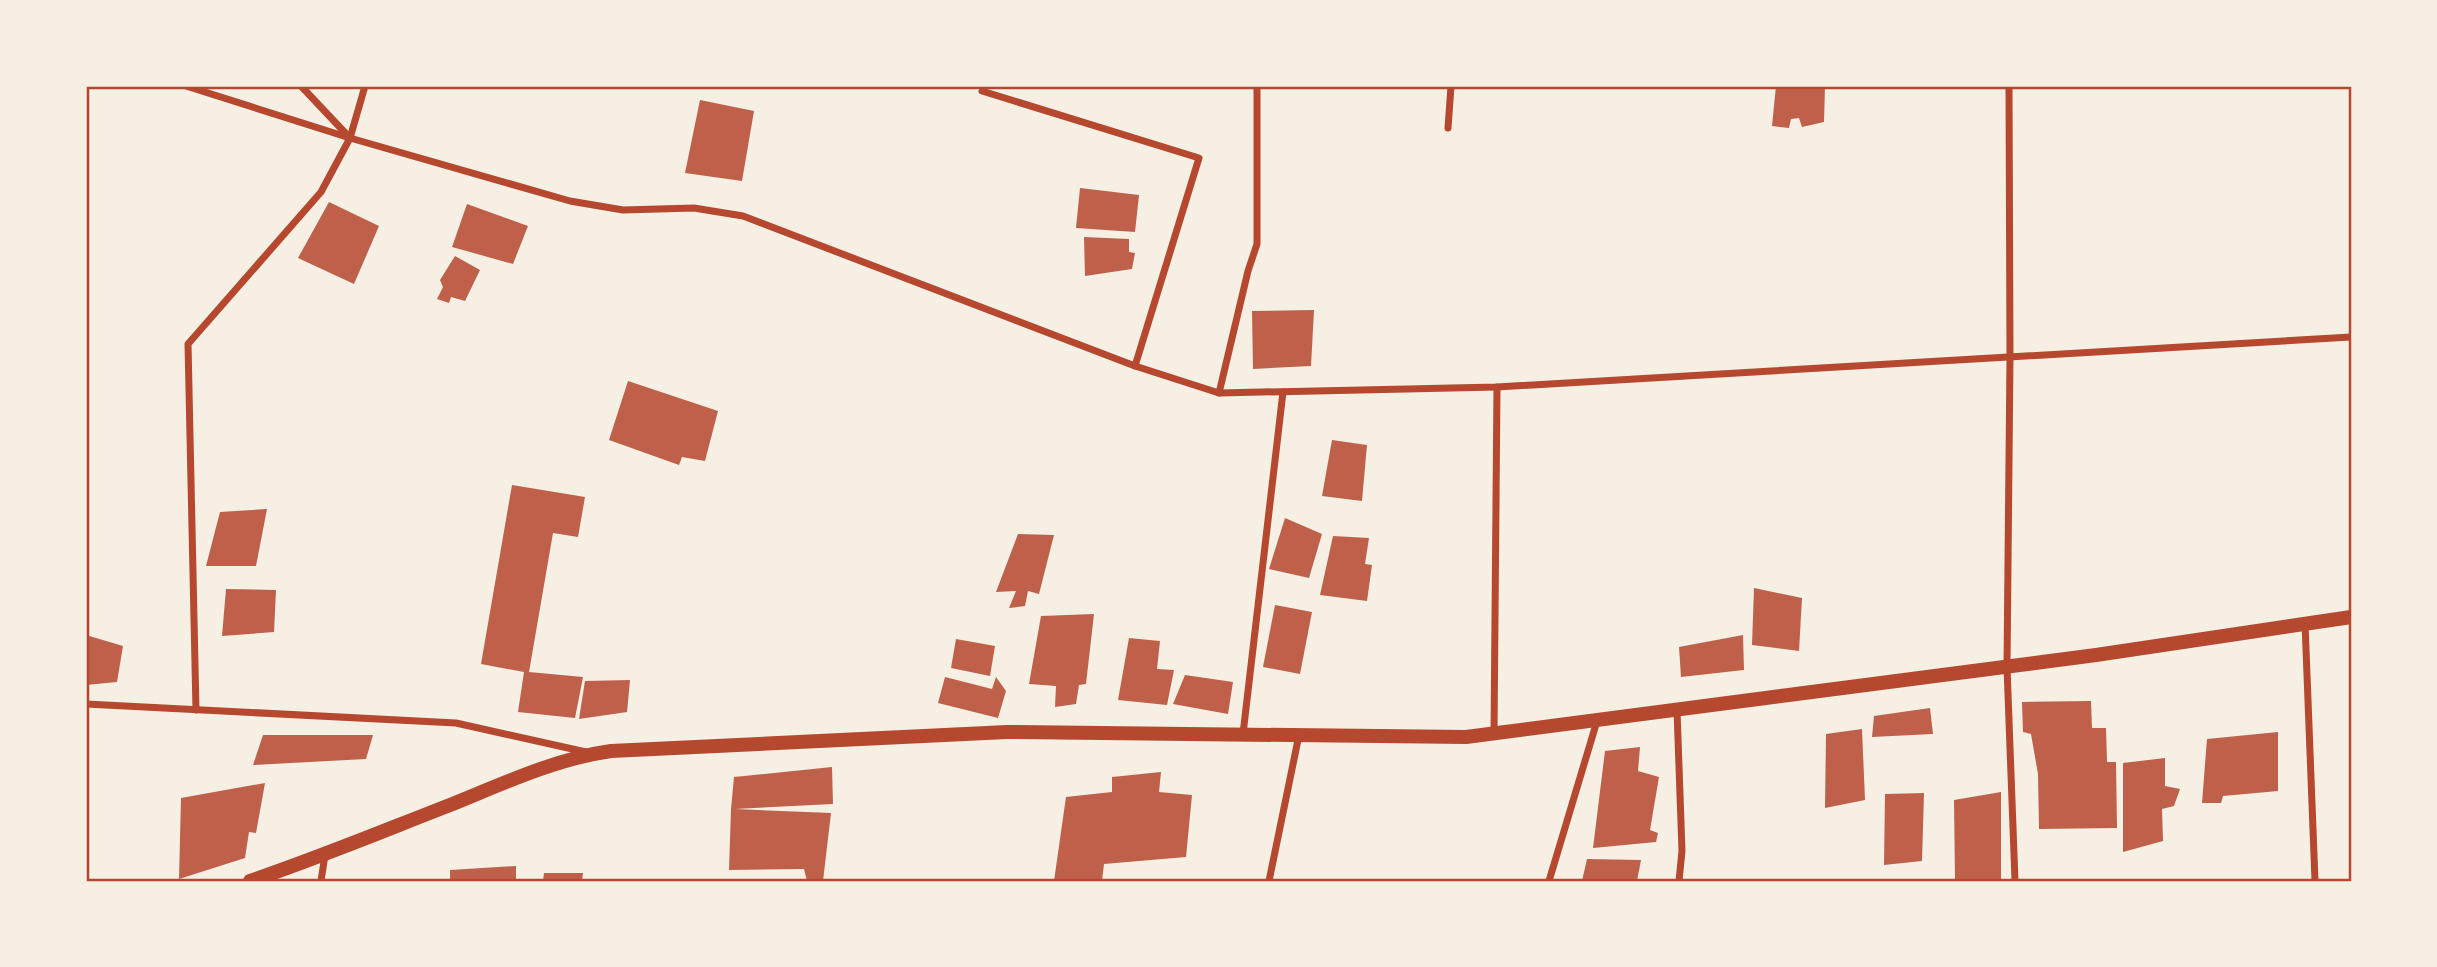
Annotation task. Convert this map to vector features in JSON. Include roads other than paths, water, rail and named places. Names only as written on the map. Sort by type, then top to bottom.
[{"type":"main road","points":[[250,881],[325,855],[529,772],[594,754],[1007,732],[1466,737],[2007,667],[2351,617]]},
{"type":"street","points":[[186,86],[350,138],[570,201],[623,210],[694,208],[743,216],[1135,366],[1219,393],[1497,387],[2351,337]]},
{"type":"street","points":[[301,86],[350,138]]},
{"type":"street","points":[[196,710],[188,344],[321,192],[350,138],[365,86]]},
{"type":"street","points":[[1219,393],[1256,244],[1257,86]]},
{"type":"street","points":[[1448,128],[1451,86]]},
{"type":"street","points":[[2009,86],[2007,667],[2015,881]]},
{"type":"street","points":[[982,92],[1199,158],[1135,366]]},
{"type":"street","points":[[1494,733],[1497,387]]},
{"type":"street","points":[[1244,734],[1283,392]]},
{"type":"street","points":[[2305,622],[2315,881]]},
{"type":"street","points":[[86,704],[456,723],[594,754]]},
{"type":"street","points":[[1677,710],[1682,851],[1679,881]]},
{"type":"street","points":[[1549,881],[1597,720]]},
{"type":"street","points":[[1269,881],[1299,735]]},
{"type":"street","points":[[321,881],[325,855]]}]
